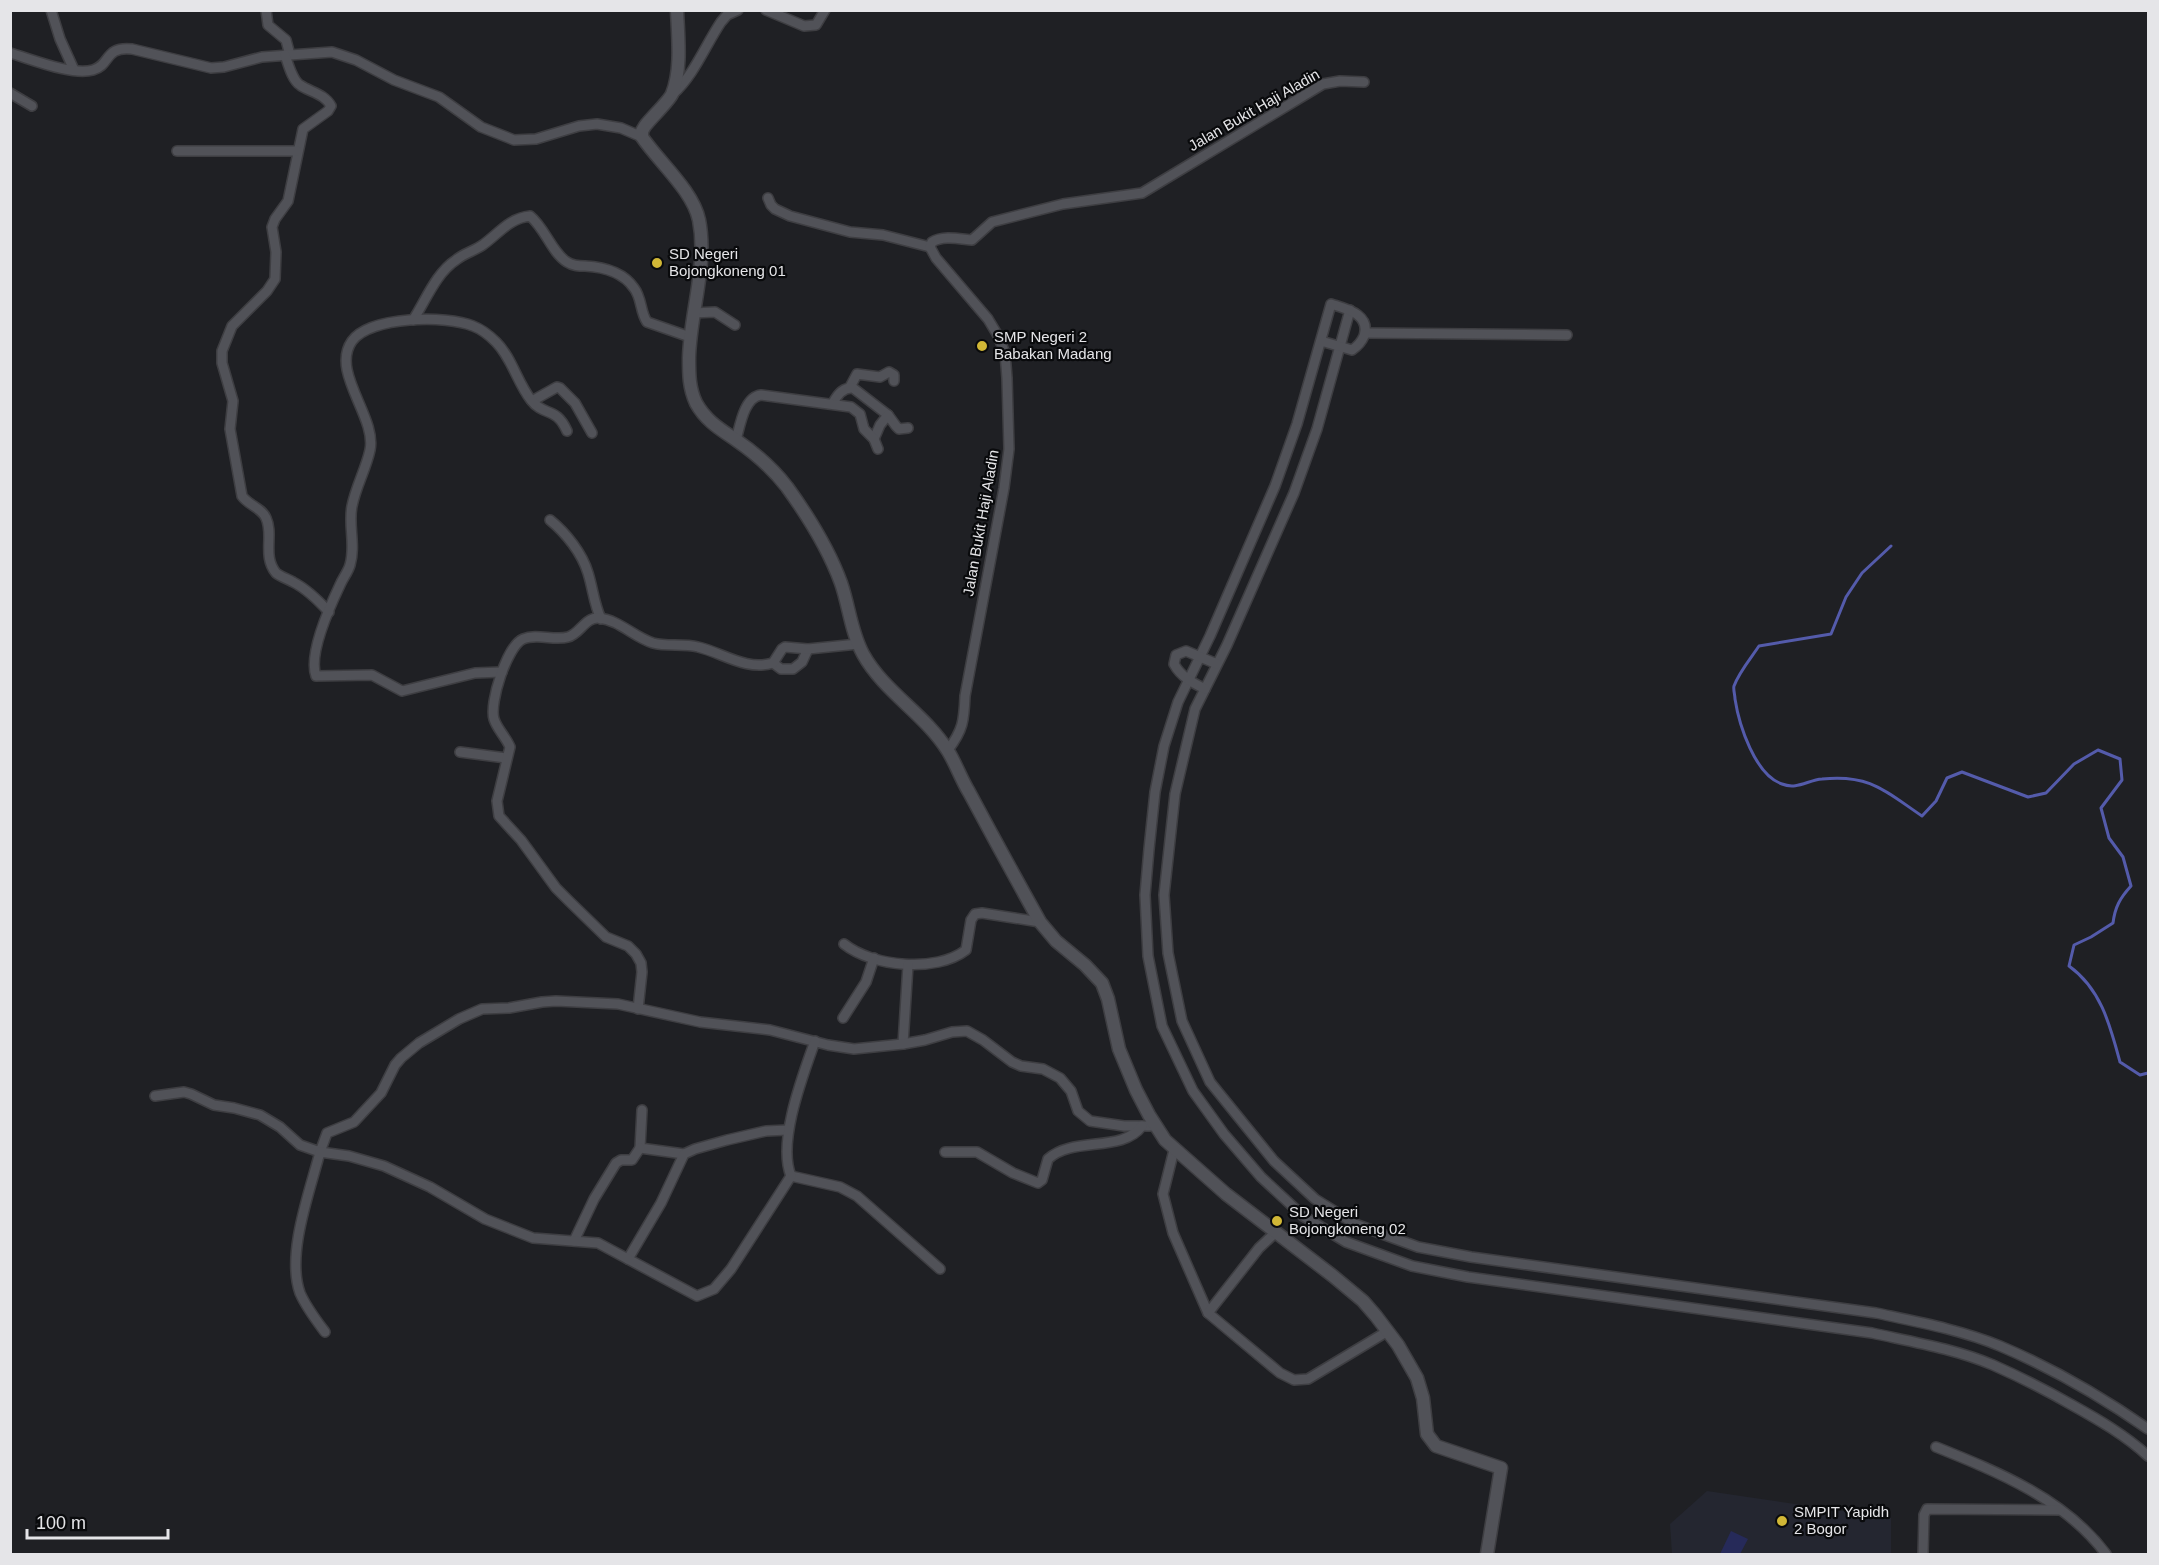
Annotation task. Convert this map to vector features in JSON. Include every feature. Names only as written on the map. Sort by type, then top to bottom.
[{"type":"street","points":[[51,10],[60,39],[74,70]]},
{"type":"street","points":[[266,10],[268,25],[286,40],[297,83],[317,93],[331,104],[328,111],[303,129],[288,201],[275,219],[273,227],[276,252],[275,279],[267,291],[232,326],[222,351],[222,363],[234,407],[230,429],[242,496],[266,517],[270,562],[276,573],[308,591],[329,612]]},
{"type":"street","points":[[671,96],[678,62],[677,10]]},
{"type":"street","points":[[642,137],[645,126],[687,79],[721,22],[727,15],[738,10]]},
{"type":"street","points":[[766,10],[808,27],[816,25],[825,10]]},
{"type":"street","points":[[10,53],[74,70],[87,70],[97,68],[114,51],[120,49],[132,49],[211,68],[262,57],[332,52],[439,97],[481,127],[514,140],[536,139],[579,126],[597,124],[621,128],[642,137],[683,189],[693,204],[699,221],[701,257],[690,336],[689,373],[693,395],[703,414],[712,424],[774,471],[805,515],[834,566],[858,644],[877,676],[906,702],[948,750],[1040,922],[1056,941],[1085,965],[1102,983],[1108,999],[1119,1049],[1136,1090],[1155,1126],[1174,1150],[1362,1301],[1388,1331],[1421,1386],[1427,1434],[1436,1446],[1501,1468],[1487,1554]]},
{"type":"street","name":"Jalan Bukit Haji Aladin","points":[[948,750],[958,736],[963,723],[965,696],[1004,488],[1010,418],[1005,353],[997,334],[988,319],[936,258],[930,247],[932,242],[936,239],[972,240],[992,222],[1063,204],[1142,193],[1323,84],[1340,81],[1364,82]]},
{"type":"street","points":[[10,93],[32,106]]},
{"type":"street","points":[[177,151],[297,151]]},
{"type":"street","points":[[768,198],[775,209],[790,216],[850,231],[918,242],[930,247]]},
{"type":"street","points":[[413,320],[449,265],[457,258],[479,248],[509,223],[523,216],[530,216],[539,224],[566,262],[605,268],[619,274],[628,280],[640,297],[647,322],[690,336]]},
{"type":"street","points":[[1321,341],[1352,350],[1359,346],[1365,333],[1365,323],[1360,316],[1350,310],[1330,304],[1297,424],[1275,486],[1178,702],[1164,746],[1155,792],[1145,895],[1148,956],[1162,1026],[1193,1091],[1224,1134],[1261,1177],[1304,1216],[1346,1242],[1412,1266],[1468,1276],[1872,1333],[1929,1345],[1991,1365],[2039,1386],[2098,1419],[2148,1456]]},
{"type":"street","points":[[1350,310],[1317,429],[1294,493],[1196,709],[1175,794],[1164,895],[1168,953],[1182,1021],[1210,1082],[1274,1161],[1315,1199],[1355,1224],[1418,1247],[1471,1257],[1799,1302],[1934,1325],[1998,1346],[2048,1368],[2108,1402],[2148,1429]]},
{"type":"street","points":[[693,313],[715,312],[735,325]]},
{"type":"street","points":[[502,672],[475,673],[402,691],[372,675],[316,676],[314,659],[329,612],[350,565],[352,505],[371,444],[368,425],[351,383],[346,361],[347,351],[351,342],[362,331],[375,326],[413,320],[456,322],[474,326],[494,340],[505,352],[532,401],[542,410],[557,415],[567,431]]},
{"type":"street","points":[[1365,333],[1567,334]]},
{"type":"street","points":[[833,404],[842,391],[850,387],[856,374],[880,377],[890,372],[894,375],[894,381]]},
{"type":"street","points":[[532,401],[557,387],[560,388],[575,404],[592,433]]},
{"type":"street","points":[[850,387],[888,415],[899,429],[908,428]]},
{"type":"street","points":[[736,440],[748,405],[756,395],[851,406],[862,418],[864,429],[874,439],[878,449]]},
{"type":"street","points":[[874,439],[880,425],[888,415]]},
{"type":"street","points":[[550,520],[567,535],[583,562],[601,619]]},
{"type":"street","points":[[638,1009],[642,972],[641,963],[636,954],[628,946],[606,937],[568,902],[521,840],[499,816],[497,801],[510,747],[494,719],[494,712],[502,672],[516,645],[521,640],[540,637],[567,638],[589,620],[601,619],[625,628],[652,643],[698,646],[747,664],[773,663],[782,649],[858,644]]},
{"type":"street","points":[[773,663],[781,669],[794,669],[802,662],[808,649]]},
{"type":"street","points":[[1205,689],[1188,681],[1178,671],[1174,664],[1176,655],[1186,651],[1217,664]]},
{"type":"street","points":[[460,752],[506,758]]},
{"type":"street","points":[[844,944],[857,953],[874,958],[908,964],[938,963],[957,957],[968,946],[971,920],[975,914],[982,913],[1040,922]]},
{"type":"street","points":[[843,1018],[866,981],[874,958]]},
{"type":"street","points":[[903,1044],[908,964]]},
{"type":"street","points":[[325,1332],[301,1294],[295,1265],[307,1197],[327,1133],[354,1122],[381,1093],[395,1065],[427,1038],[482,1009],[509,1008],[556,1001],[604,1003],[700,1022],[749,1026],[854,1049],[903,1044],[952,1032],[967,1031],[1012,1062],[1021,1066],[1043,1069],[1060,1078],[1071,1090],[1078,1111],[1090,1121],[1124,1126],[1155,1126]]},
{"type":"street","points":[[791,1176],[788,1130],[815,1041]]},
{"type":"street","points":[[155,1095],[184,1092],[214,1105],[260,1115],[280,1127],[300,1145],[320,1152],[349,1156],[384,1166],[430,1187],[485,1219],[514,1231],[540,1239],[598,1243],[697,1296],[714,1289],[731,1269],[791,1176]]},
{"type":"street","points":[[574,1241],[594,1199],[616,1163],[621,1160],[632,1160],[640,1148],[642,1110]]},
{"type":"street","points":[[945,1152],[977,1152],[1013,1173],[1038,1184],[1042,1180],[1048,1159],[1057,1152],[1076,1146],[1115,1141],[1135,1134],[1142,1126]]},
{"type":"street","points":[[640,1148],[684,1154],[726,1140],[766,1131],[788,1130]]},
{"type":"street","points":[[1174,1150],[1163,1194],[1173,1233],[1208,1313],[1280,1373],[1294,1380],[1308,1379],[1388,1331]]},
{"type":"street","points":[[628,1259],[661,1203],[684,1154]]},
{"type":"street","points":[[791,1176],[840,1187],[857,1196],[940,1269]]},
{"type":"street","points":[[1208,1313],[1259,1248],[1275,1233]]},
{"type":"street","points":[[1798,1323],[1799,1302]]},
{"type":"street","points":[[1831,1327],[1833,1307]]},
{"type":"street","points":[[1936,1448],[1990,1469],[2035,1493],[2092,1536],[2106,1554]]},
{"type":"street","points":[[1923,1554],[1924,1515],[1927,1509],[2060,1510]]},
{"type":"shaded area","name":"SMPIT Yapidh 2 Bogor","points":[[1707,1491],[1891,1518],[1891,1554],[1672,1554],[1670,1524]]},
{"type":"shaded area","points":[[1731,1531],[1748,1539],[1740,1554],[1720,1554]]},
{"type":"waterway","points":[[1891,546],[1862,573],[1846,597],[1831,634],[1759,646],[1745,665],[1734,689],[1740,722],[1750,748],[1764,771],[1772,779],[1787,786],[1817,780],[1853,779],[1876,786],[1922,816],[1936,801],[1947,778],[1962,772],[2028,797],[2046,793],[2074,764],[2098,750],[2120,759],[2122,780],[2101,808],[2109,838],[2123,857],[2131,886],[2119,903],[2113,923],[2074,945],[2069,966],[2080,975],[2097,997],[2108,1021],[2120,1062],[2140,1075],[2148,1073]]},
{"type":"place","name":"SD Negeri Bojongkoneng 01","points":[[657,263]]},
{"type":"place","name":"SMP Negeri 2 Babakan Madang","points":[[982,346]]},
{"type":"place","name":"SD Negeri Bojongkoneng 02","points":[[1277,1221]]},
{"type":"place","name":"SMPIT Yapidh 2 Bogor","points":[[1782,1521]]}]
